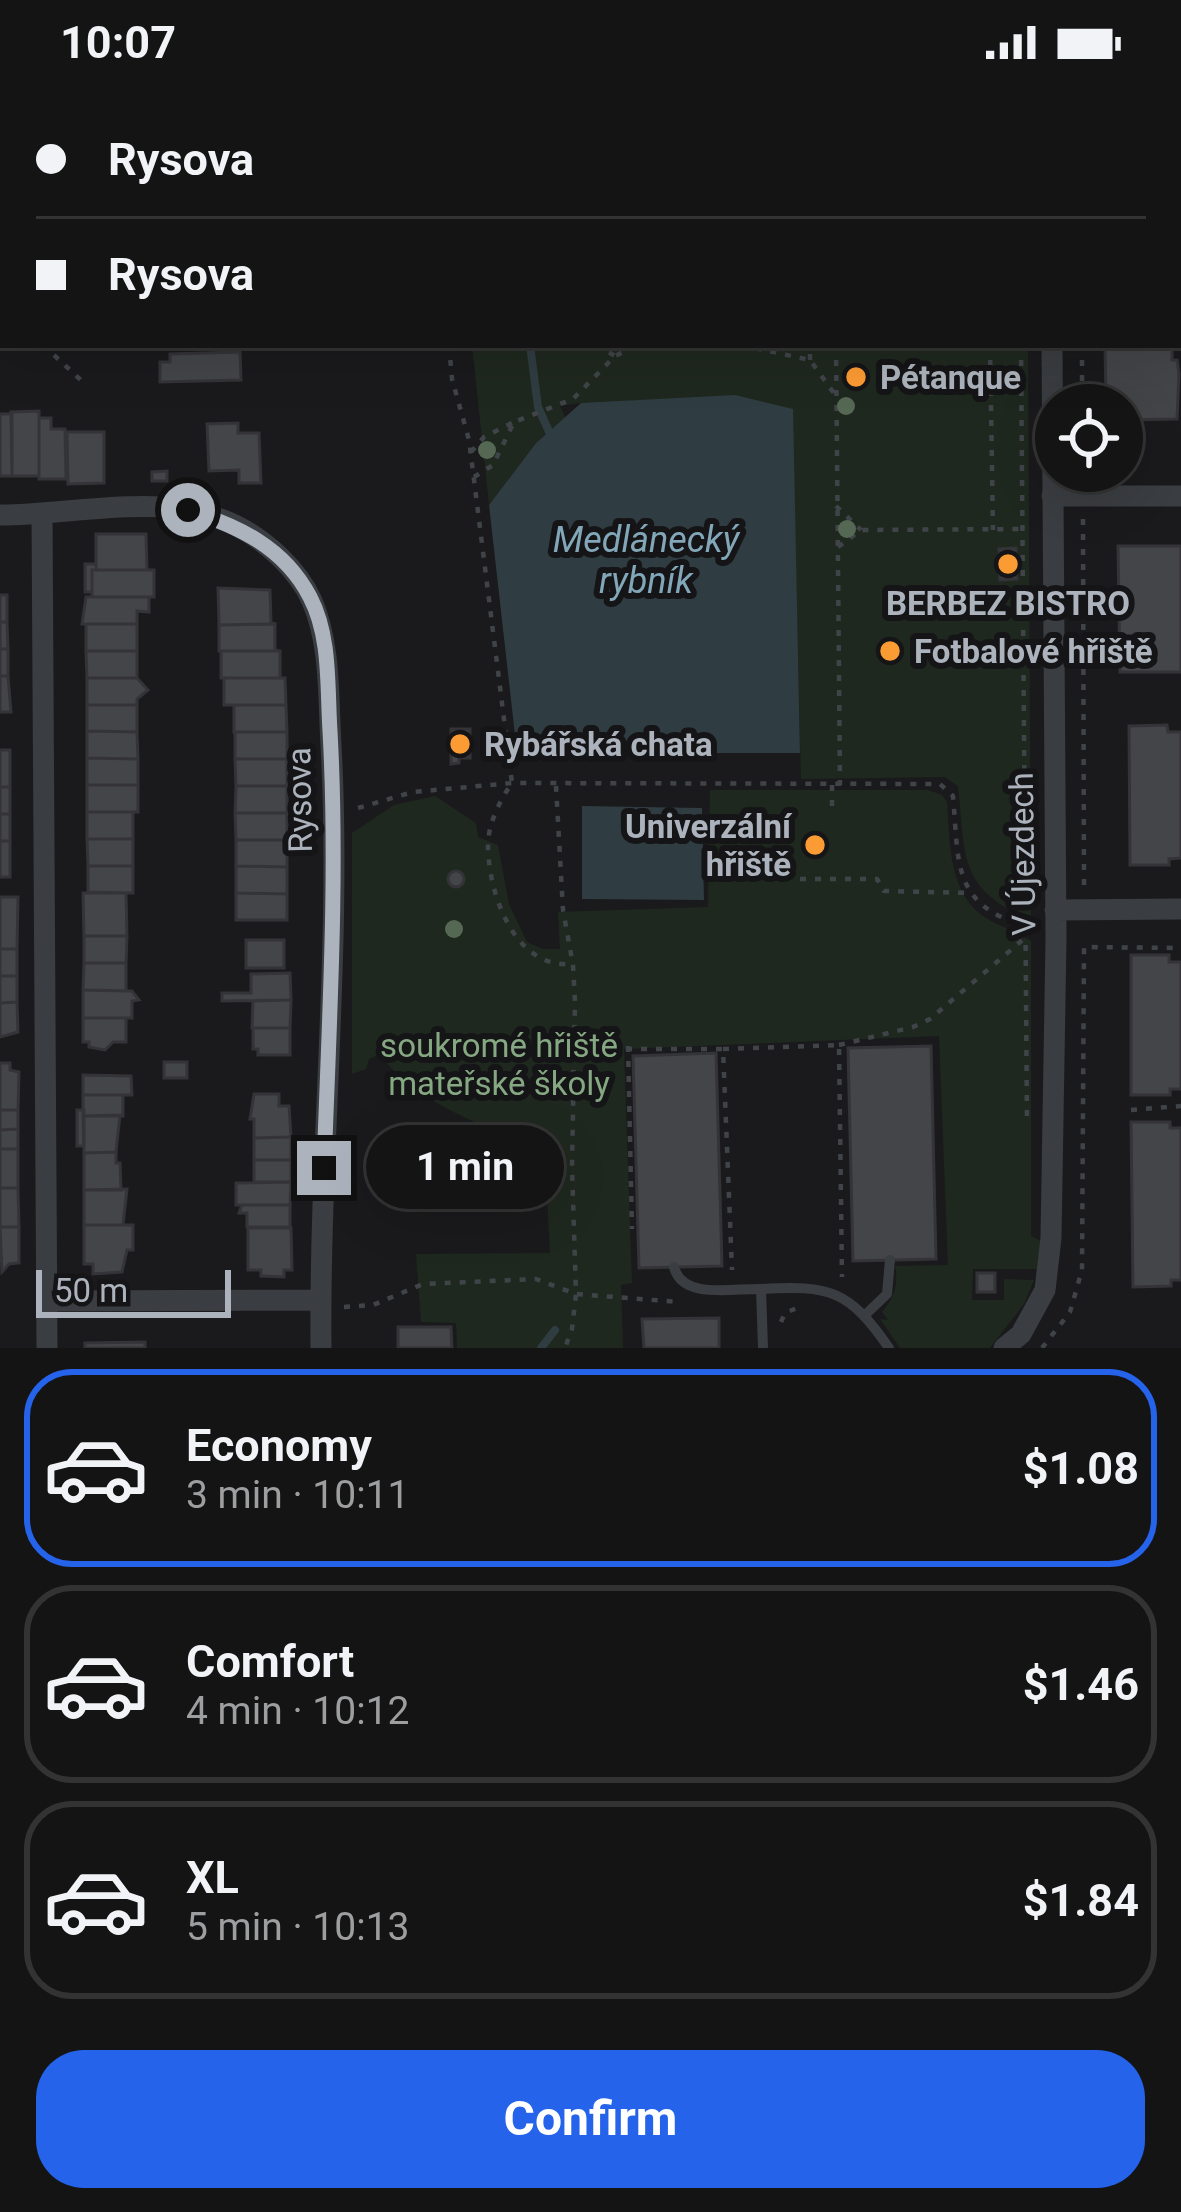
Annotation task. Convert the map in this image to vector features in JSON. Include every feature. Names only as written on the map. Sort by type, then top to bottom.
[{"type":"street","name":"V Újezdech","points":[[1004,1348],[1021,1334],[1045,1290],[1051,1238],[1055,925],[1052,348]]},
{"type":"street","points":[[1052,496],[1181,496]]},
{"type":"street","name":"Rysova","points":[[0,515],[142,504],[188,510],[235,525],[271,549],[311,598],[325,640],[335,815],[321,1348]]},
{"type":"street","points":[[42,515],[47,1348]]},
{"type":"street","points":[[1055,925],[1084,910],[1181,909]]},
{"type":"street","points":[[48,1301],[320,1300]]},
{"type":"lane","points":[[865,1315],[887,1294],[890,1260]]},
{"type":"lane","points":[[674,1267],[677,1279],[686,1287],[825,1289],[841,1294],[865,1315],[889,1348]]},
{"type":"lane","points":[[761,1289],[763,1348]]},
{"type":"path","points":[[47,348],[83,382]]},
{"type":"path","points":[[449,348],[452,379],[471,452],[512,783],[500,800],[488,841],[505,918],[520,942],[542,959],[573,965]]},
{"type":"path","points":[[601,348],[615,356]]},
{"type":"path","points":[[471,452],[484,436],[573,399],[615,356],[632,348]]},
{"type":"path","points":[[755,348],[810,360]]},
{"type":"path","points":[[810,348],[810,360],[836,396]]},
{"type":"path","points":[[832,813],[836,785],[836,348]]},
{"type":"path","points":[[990,348],[993,530]]},
{"type":"path","points":[[1021,348],[1027,1144]]},
{"type":"path","points":[[1082,348],[1082,384]]},
{"type":"path","points":[[473,477],[493,465],[514,422]]},
{"type":"path","points":[[1042,1348],[1070,1312],[1082,1270],[1084,496]]},
{"type":"path","points":[[836,506],[861,530]]},
{"type":"path","points":[[836,549],[861,530],[1054,526]]},
{"type":"path","points":[[344,813],[413,791],[512,783],[940,784],[953,796],[958,857],[980,907],[1025,926],[1055,925]]},
{"type":"path","points":[[556,785],[563,910],[573,965],[575,1048],[576,1294],[565,1348]]},
{"type":"path","points":[[800,878],[877,879],[884,891],[970,893]]},
{"type":"path","points":[[566,1048],[838,1045],[913,1028],[1027,936],[1055,925]]},
{"type":"path","points":[[1084,946],[1181,948]]},
{"type":"path","points":[[838,1045],[842,1273]]},
{"type":"path","points":[[628,1046],[632,1229]]},
{"type":"path","points":[[722,1049],[731,1260]]},
{"type":"path","points":[[1131,1110],[1181,1106]]},
{"type":"path","points":[[373,1305],[424,1284],[536,1279],[576,1294],[691,1304]]},
{"type":"path","points":[[763,1323],[782,1322],[785,1313],[803,1305]]},
{"type":"green space","points":[[472,348],[1028,348],[1031,921],[990,896],[977,882],[965,851],[958,786],[945,777],[801,779],[792,409],[560,406],[565,417],[536,443],[489,505]]},
{"type":"green space","name":"soukromé hřiště mateřské školy","points":[[710,790],[928,790],[942,795],[961,890],[979,913],[1031,941],[1031,1236],[1041,1241],[1037,1269],[973,1269],[972,1300],[1004,1300],[1004,1279],[1034,1280],[1024,1304],[990,1348],[900,1348],[880,1319],[888,1320],[882,1312],[894,1290],[895,1266],[948,1265],[939,1036],[624,1049],[632,1283],[621,1285],[623,1348],[457,1348],[456,1323],[421,1322],[416,1254],[550,1253],[544,1138],[506,1135],[454,1112],[404,1080],[380,1054],[369,1059],[366,1069],[352,1074],[352,833],[394,805],[435,796],[476,823],[478,837],[498,845],[509,904],[527,942],[560,949],[558,912],[708,907]]},
{"type":"water","name":"Medlánecký rybník","points":[[735,395],[793,409],[800,753],[517,753],[489,505],[536,443],[581,403]]},
{"type":"water","points":[[582,806],[702,808],[704,900],[582,899]]},
{"type":"building","points":[[1105,348],[1172,348],[1179,374],[1177,419],[1143,420],[1143,384],[1106,384]]},
{"type":"building","points":[[240,352],[241,380],[160,382],[160,362],[170,362],[170,354]]},
{"type":"building","points":[[39,411],[39,476],[12,476],[11,412]]},
{"type":"building","points":[[0,414],[12,414],[12,476],[0,476]]},
{"type":"building","points":[[39,418],[51,418],[51,429],[65,429],[66,479],[39,479]]},
{"type":"building","points":[[238,423],[238,433],[259,433],[261,483],[239,483],[239,470],[209,471],[207,424]]},
{"type":"building","points":[[67,432],[104,432],[104,483],[68,484]]},
{"type":"building","points":[[167,471],[167,481],[152,481],[152,472]]},
{"type":"building","points":[[96,534],[146,534],[147,570],[96,570]]},
{"type":"building","points":[[1118,546],[1181,546],[1181,672],[1120,672]]},
{"type":"building","name":"BERBEZ BISTRO","points":[[1016,548],[1017,579],[1000,580],[999,549]]},
{"type":"building","points":[[85,564],[96,564],[92,592],[85,592]]},
{"type":"building","points":[[92,570],[154,570],[154,597],[92,597]]},
{"type":"building","points":[[218,588],[270,590],[271,622],[275,624],[219,625]]},
{"type":"building","points":[[0,595],[7,595],[7,622],[0,622]]},
{"type":"building","points":[[86,597],[149,597],[149,612],[137,611],[137,624],[82,624]]},
{"type":"building","points":[[0,622],[7,622],[8,649],[0,649]]},
{"type":"building","points":[[86,624],[137,624],[137,651],[86,651]]},
{"type":"building","points":[[275,624],[275,650],[280,651],[219,651],[219,625]]},
{"type":"building","points":[[0,649],[8,649],[8,676],[0,676]]},
{"type":"building","points":[[86,651],[137,651],[137,678],[87,678]]},
{"type":"building","points":[[221,651],[280,651],[280,678],[221,678]]},
{"type":"building","points":[[0,676],[8,676],[11,712],[0,712]]},
{"type":"building","points":[[87,678],[137,678],[148,690],[137,705],[87,705]]},
{"type":"building","points":[[224,678],[285,678],[286,705],[224,705]]},
{"type":"building","points":[[87,705],[137,705],[137,732],[87,731]]},
{"type":"building","points":[[234,705],[286,705],[287,732],[234,732]]},
{"type":"building","points":[[1167,725],[1168,732],[1181,732],[1181,858],[1169,859],[1169,865],[1130,865],[1129,726]]},
{"type":"building","name":"Rybářská chata","points":[[451,729],[470,729],[470,758],[451,764]]},
{"type":"building","points":[[87,731],[137,732],[138,759],[87,758]]},
{"type":"building","points":[[235,732],[287,732],[287,759],[235,759]]},
{"type":"building","points":[[0,750],[10,750],[10,787],[0,787]]},
{"type":"building","points":[[87,758],[138,759],[138,785],[87,785]]},
{"type":"building","points":[[235,759],[287,759],[287,786],[236,786]]},
{"type":"building","points":[[87,785],[138,785],[138,812],[87,812]]},
{"type":"building","points":[[236,786],[287,786],[287,813],[235,813]]},
{"type":"building","points":[[0,787],[10,787],[10,814],[0,814]]},
{"type":"building","points":[[87,812],[133,812],[133,839],[87,839]]},
{"type":"building","points":[[235,813],[287,813],[287,840],[236,840]]},
{"type":"building","points":[[0,814],[10,814],[10,841],[0,841]]},
{"type":"building","points":[[87,839],[133,839],[133,866],[88,866]]},
{"type":"building","points":[[236,840],[287,840],[287,867],[236,866]]},
{"type":"building","points":[[0,841],[10,841],[10,877],[0,877]]},
{"type":"building","points":[[88,866],[133,866],[133,893],[88,892]]},
{"type":"building","points":[[236,866],[287,867],[287,894],[236,893]]},
{"type":"building","points":[[456,871],[464,879],[456,887],[448,879]]},
{"type":"building","points":[[83,893],[126,893],[127,936],[84,936]]},
{"type":"building","points":[[236,893],[287,894],[287,920],[236,920]]},
{"type":"building","points":[[0,897],[18,897],[17,949],[0,949]]},
{"type":"building","points":[[84,936],[127,936],[126,963],[84,963]]},
{"type":"building","points":[[246,940],[284,940],[284,968],[246,968]]},
{"type":"building","points":[[0,949],[17,949],[17,976],[0,976]]},
{"type":"building","points":[[1131,955],[1169,955],[1169,962],[1181,962],[1181,1089],[1170,1089],[1170,1095],[1131,1095]]},
{"type":"building","points":[[84,963],[126,963],[126,991],[83,990]]},
{"type":"building","points":[[290,973],[291,1000],[222,1001],[222,993],[251,993],[251,974]]},
{"type":"building","points":[[0,976],[17,976],[17,1002],[0,1003]]},
{"type":"building","points":[[83,990],[132,991],[139,1000],[132,1001],[132,1018],[83,1018]]},
{"type":"building","points":[[291,1000],[290,1028],[252,1028],[253,1001]]},
{"type":"building","points":[[17,1002],[18,1032],[0,1037],[0,1003]]},
{"type":"building","points":[[83,1018],[126,1018],[126,1042],[113,1042],[105,1050],[89,1047],[89,1042],[83,1042]]},
{"type":"building","points":[[253,1028],[290,1028],[290,1055],[258,1055],[258,1049],[253,1049]]},
{"type":"building","points":[[931,1046],[936,1259],[853,1261],[848,1048]]},
{"type":"building","points":[[716,1053],[722,1266],[639,1268],[633,1056]]},
{"type":"building","points":[[164,1062],[187,1062],[187,1078],[164,1078]]},
{"type":"building","points":[[0,1063],[10,1063],[10,1070],[19,1072],[18,1110],[0,1110]]},
{"type":"building","points":[[83,1075],[131,1076],[132,1095],[83,1095]]},
{"type":"building","points":[[254,1094],[279,1094],[279,1106],[289,1106],[291,1137],[254,1138],[254,1119],[250,1119]]},
{"type":"building","points":[[83,1095],[123,1095],[123,1116],[83,1116]]},
{"type":"building","points":[[0,1110],[18,1110],[18,1129],[0,1130]]},
{"type":"building","points":[[77,1110],[84,1110],[84,1146],[77,1146]]},
{"type":"building","points":[[120,1115],[116,1152],[84,1153],[83,1116]]},
{"type":"building","points":[[1131,1122],[1170,1122],[1170,1128],[1181,1128],[1181,1280],[1171,1280],[1171,1286],[1133,1287]]},
{"type":"building","points":[[18,1129],[18,1149],[0,1149],[0,1130]]},
{"type":"building","points":[[291,1137],[291,1160],[254,1160],[254,1138]]},
{"type":"building","points":[[0,1149],[18,1149],[18,1188],[0,1188]]},
{"type":"building","points":[[116,1152],[121,1190],[84,1190],[84,1153]]},
{"type":"building","points":[[254,1160],[291,1160],[291,1182],[254,1182]]},
{"type":"building","points":[[291,1182],[290,1205],[236,1205],[236,1183]]},
{"type":"building","points":[[0,1188],[18,1188],[19,1227],[0,1227]]},
{"type":"building","points":[[127,1189],[123,1225],[84,1225],[84,1190]]},
{"type":"building","points":[[242,1205],[290,1205],[290,1227],[247,1227],[247,1213],[239,1213]]},
{"type":"building","points":[[84,1225],[133,1225],[133,1250],[127,1250],[122,1272],[93,1274],[93,1264],[84,1264]]},
{"type":"building","points":[[0,1227],[19,1227],[19,1263],[9,1264],[2,1272]]},
{"type":"building","points":[[248,1228],[291,1228],[292,1270],[284,1270],[284,1277],[248,1270]]},
{"type":"building","points":[[977,1273],[995,1273],[995,1292],[977,1292]]},
{"type":"building","points":[[719,1318],[719,1348],[644,1348],[642,1319]]},
{"type":"building","points":[[398,1327],[451,1327],[452,1348],[398,1348]]},
{"type":"building","points":[[145,1342],[145,1348],[85,1348],[85,1343]]},
{"type":"waterway","points":[[530,348],[538,407],[551,436]]},
{"type":"waterway","points":[[541,1348],[555,1330]]},
{"type":"place","name":"Pétanque","points":[[856,377]]},
{"type":"place","name":"BERBEZ BISTRO","points":[[1008,564]]},
{"type":"place","name":"Fotbalové hřiště","points":[[890,651]]},
{"type":"place","name":"Rybářská chata","points":[[460,744]]},
{"type":"place","name":"Univerzální hřiště","points":[[815,845]]},
{"type":"route","points":[[188,510],[235,525],[271,549],[311,598],[325,640],[335,815],[324,1168]]}]
